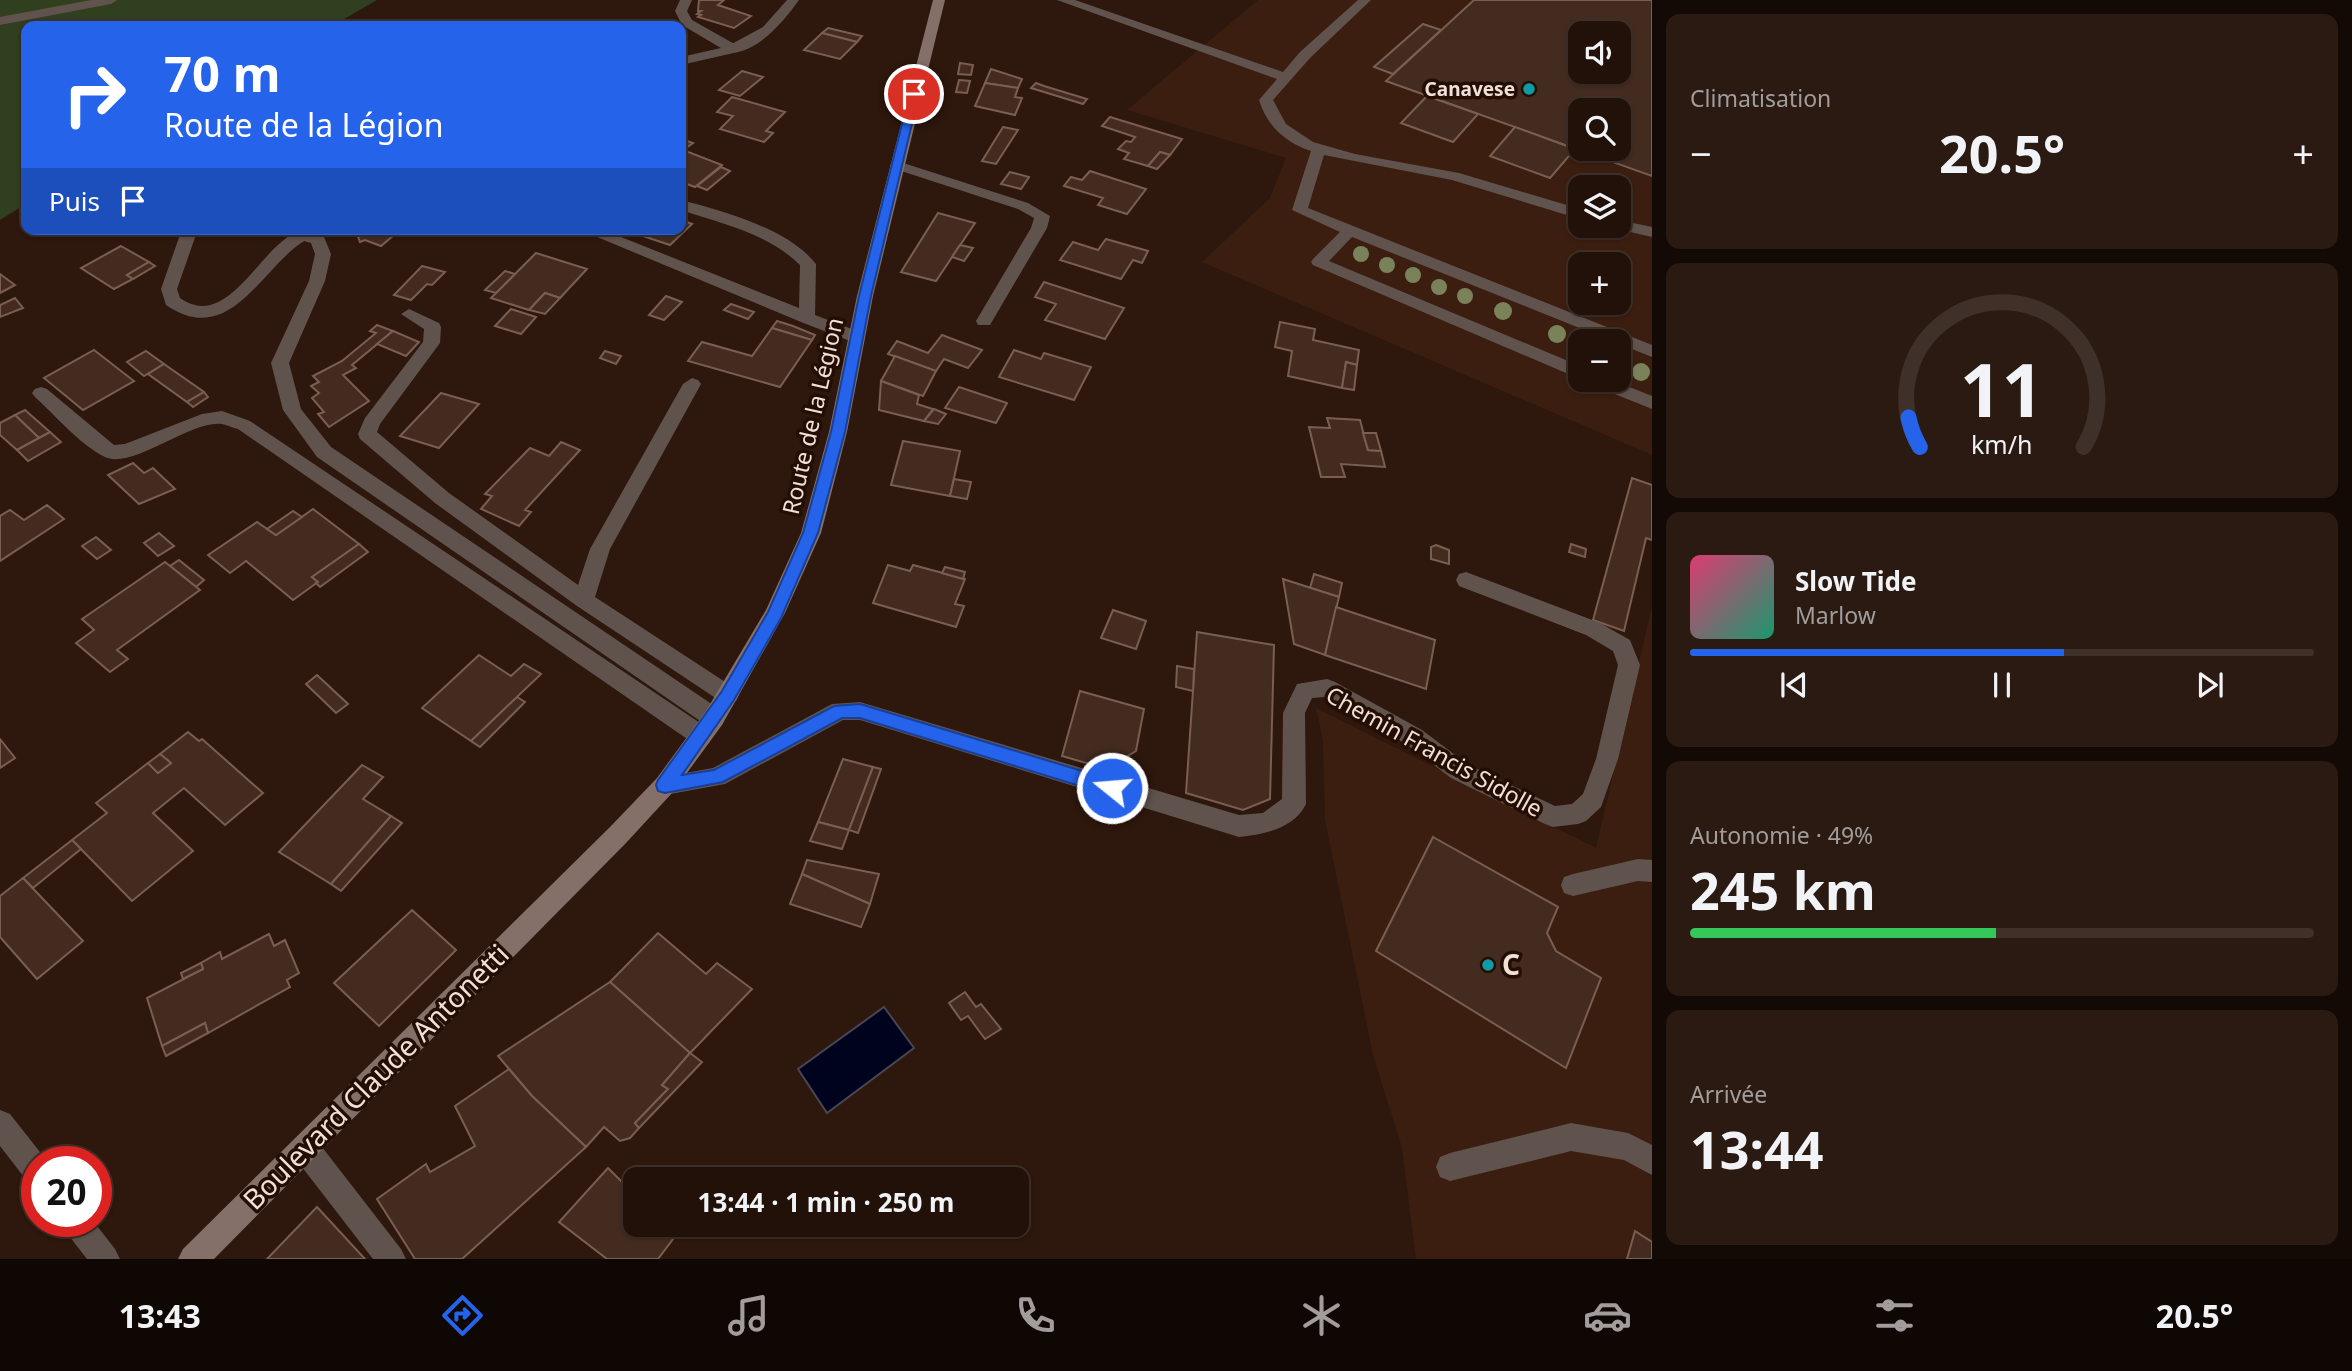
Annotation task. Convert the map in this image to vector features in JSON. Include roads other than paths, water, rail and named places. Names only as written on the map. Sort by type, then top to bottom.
[{"type":"main road","name":"Route de la Légion","points":[[558,895],[665,785],[714,719],[775,613],[811,533],[838,432],[856,337],[939,0]]},
{"type":"main road","name":"Boulevard Claude Antonetti","points":[[193,1259],[558,895]]},
{"type":"street","points":[[0,20],[111,0]]},
{"type":"street","points":[[686,0],[681,11],[687,22],[733,49]]},
{"type":"street","points":[[686,60],[733,49],[753,41],[771,29],[793,0]]},
{"type":"street","points":[[1063,0],[1285,78]]},
{"type":"street","points":[[1365,0],[1305,55],[1266,100],[1269,114],[1279,127],[1306,145],[1378,163],[1461,179],[1568,210]]},
{"type":"street","points":[[1319,148],[1300,210],[1652,351]]},
{"type":"street","points":[[897,165],[1023,206],[1042,216],[1039,228],[984,321]]},
{"type":"street","points":[[686,207],[757,232],[795,249],[808,264],[807,318]]},
{"type":"street","points":[[1631,228],[1652,232]]},
{"type":"street","points":[[1350,230],[1319,262],[1568,368]]},
{"type":"street","points":[[188,235],[169,289],[172,300],[188,312],[215,310],[247,290],[289,244],[302,236],[318,240],[323,254],[317,281],[279,363],[292,410],[324,452],[714,719]]},
{"type":"street","points":[[602,235],[856,337]]},
{"type":"street","points":[[409,314],[433,327],[431,343],[371,422],[367,434],[442,498],[584,600],[728,695]]},
{"type":"street","points":[[584,600],[600,549],[692,384]]},
{"type":"street","points":[[1625,392],[1652,403]]},
{"type":"street","points":[[41,393],[111,452],[127,450],[202,420],[222,417],[244,425],[701,736]]},
{"type":"street","name":"Chemin Francis Sidolle","points":[[665,785],[717,777],[840,711],[860,711],[1239,826],[1268,823],[1294,804],[1294,713],[1305,690],[1327,688],[1414,737],[1460,771],[1553,817],[1578,814],[1593,800],[1607,759],[1629,665],[1622,646],[1593,629],[1466,580]]},
{"type":"street","points":[[1573,885],[1638,870],[1652,871]]},
{"type":"street","points":[[0,1124],[21,1151]]},
{"type":"street","points":[[1450,1167],[1571,1137],[1628,1147],[1652,1161]]},
{"type":"street","points":[[305,1147],[391,1259]]},
{"type":"street","points":[[88,1237],[105,1259]]},
{"type":"water","points":[[884,1007],[914,1048],[827,1113],[798,1069]]},
{"type":"place","name":"Canavese","points":[[1529,89]]},
{"type":"place","name":"C","points":[[1488,965]]}]
